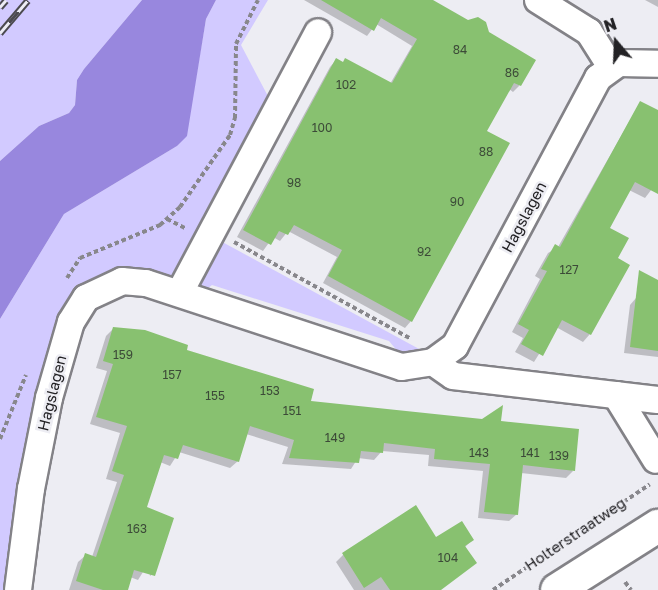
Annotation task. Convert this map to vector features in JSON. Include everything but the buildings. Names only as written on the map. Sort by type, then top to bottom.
[{"type":"street","points":[[538,0],[589,32],[610,67],[619,63],[658,64]]},
{"type":"street","points":[[180,292],[318,32]]},
{"type":"street","name":"Hagslagen","points":[[18,590],[31,489],[49,398],[77,309],[99,289],[122,281],[180,292],[402,367],[433,362],[455,346],[598,78],[610,67]]},
{"type":"street","points":[[433,362],[453,376],[658,400]]},
{"type":"street","points":[[616,395],[657,469]]},
{"type":"street","points":[[557,590],[658,526]]},
{"type":"path","points":[[65,282],[80,258],[160,225],[180,207],[230,135],[235,118],[236,44],[258,0]]},
{"type":"path","points":[[213,230],[425,346],[433,362]]},
{"type":"path","points":[[0,439],[30,364]]},
{"type":"path","name":"Holterstraatweg","points":[[493,590],[657,469]]},
{"type":"path","points":[[624,581],[631,590]]},
{"type":"shaded area","points":[[0,0],[142,0],[84,69],[77,80],[75,105],[69,113],[39,126],[0,161]]},
{"type":"shaded area","points":[[142,0],[216,0],[206,19],[187,136],[177,146],[64,214],[0,319],[0,161],[39,126],[69,113],[75,105],[77,80],[84,69]]},
{"type":"shaded area","points":[[216,0],[268,0],[241,45],[270,100],[172,278],[128,270],[103,274],[80,289],[64,309],[32,411],[20,474],[7,590],[0,590],[0,319],[64,214],[177,146],[186,136],[206,19]]},
{"type":"shaded area","points":[[215,238],[421,350],[411,356],[399,353],[389,341],[212,285],[203,292],[196,286]]},
{"type":"railway","points":[[0,7],[6,0]]},
{"type":"railway","points":[[0,33],[28,0]]}]
